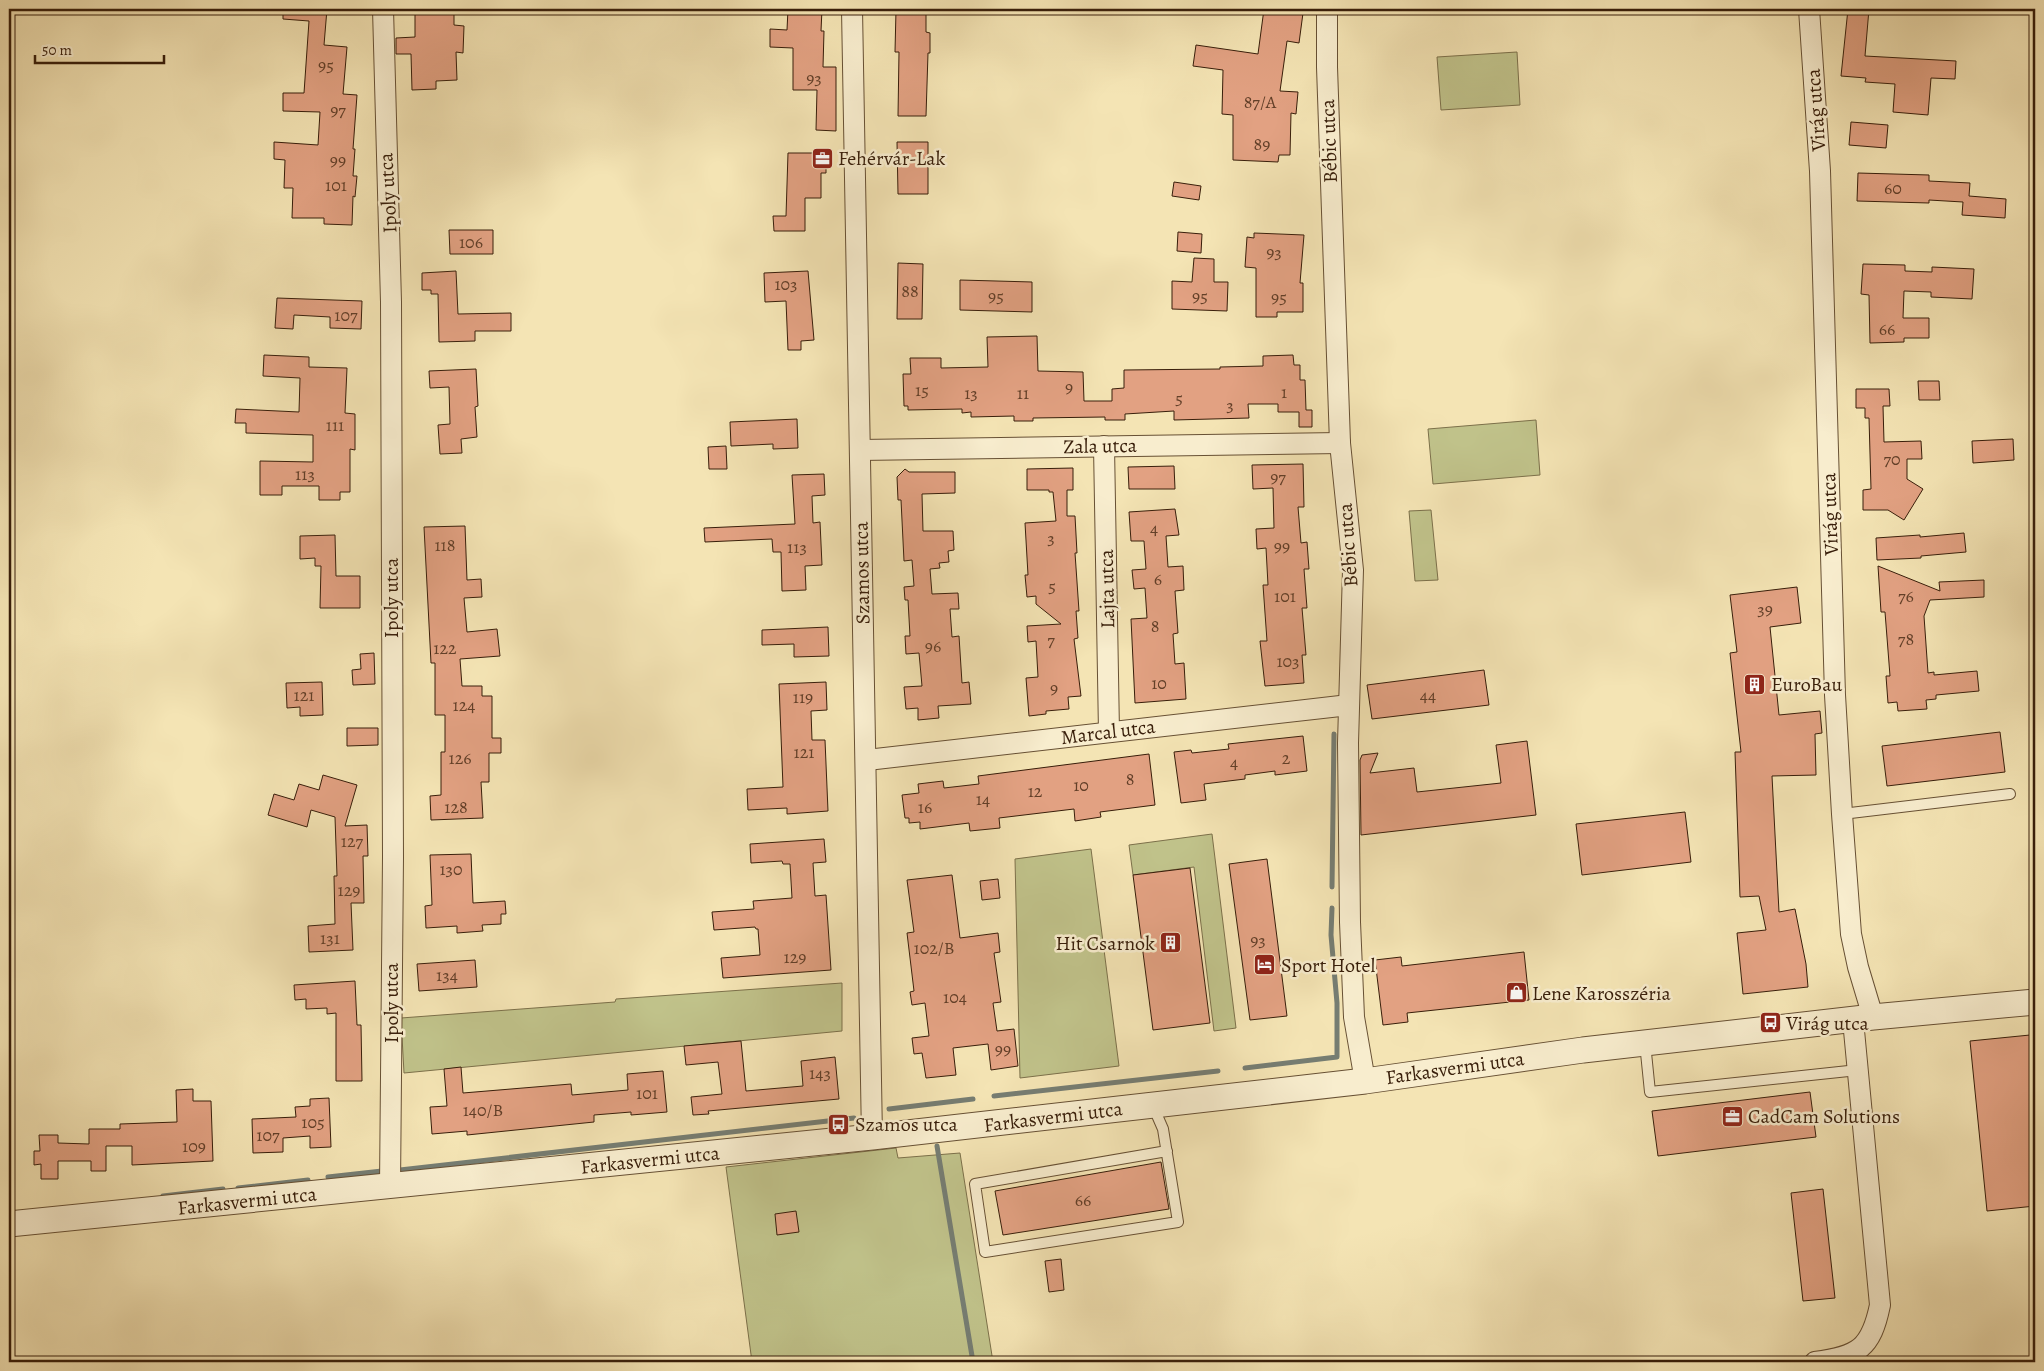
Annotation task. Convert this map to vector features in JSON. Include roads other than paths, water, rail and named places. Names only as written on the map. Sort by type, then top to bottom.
[{"type":"street","name":"Ipoly utca","points":[[383,9],[391,302],[392,867],[390,1187]]},
{"type":"street","name":"Szamos utca","points":[[852,9],[867,760],[872,1138]]},
{"type":"street","name":"Bébic utca","points":[[1327,9],[1327,85],[1340,443],[1353,570],[1347,824],[1356,1036],[1365,1080]]},
{"type":"street","name":"Virág utca","points":[[1809,9],[1820,171],[1835,696],[1851,934],[1858,967],[1863,1018],[1858,1070],[1880,1305],[1872,1333],[1865,1344],[1853,1354],[1841,1359],[1816,1362]]},
{"type":"street","name":"Zala utca","points":[[860,450],[1340,443]]},
{"type":"street","name":"Lajta utca","points":[[1104,446],[1110,732]]},
{"type":"street","name":"Marcal utca","points":[[867,760],[1349,705]]},
{"type":"street","name":"Farkasvermi utca","points":[[9,1224],[872,1138],[1365,1080],[1645,1043],[1863,1018],[2035,1002]]},
{"type":"lane","points":[[1842,814],[2010,794]]},
{"type":"lane","points":[[1645,1043],[1650,1092],[1858,1070]]},
{"type":"lane","points":[[1153,1105],[1163,1129],[1167,1151],[1178,1222],[985,1252],[975,1184],[1167,1151]]},
{"type":"waterway","points":[[1332,887],[1334,734]]},
{"type":"waterway","points":[[1245,1068],[1337,1057],[1337,1003],[1331,935],[1332,908]]},
{"type":"waterway","points":[[994,1096],[1218,1071]]},
{"type":"waterway","points":[[889,1109],[973,1099]]},
{"type":"waterway","points":[[400,1170],[854,1118]]},
{"type":"waterway","points":[[937,1146],[973,1362]]},
{"type":"waterway","points":[[328,1177],[382,1171]]},
{"type":"waterway","points":[[238,1188],[308,1180]]},
{"type":"waterway","points":[[163,1196],[223,1189]]},
{"type":"place","name":"Fehérvár-Lak","points":[[822,158]]},
{"type":"place","name":"EuroBau","points":[[1755,684]]},
{"type":"place","name":"Hit Csarnok","points":[[1171,943]]},
{"type":"place","name":"Sport Hotel","points":[[1265,965]]},
{"type":"place","name":"Lene Karosszéria","points":[[1516,993]]},
{"type":"place","name":"Virág utca","points":[[1770,1023]]},
{"type":"place","name":"CadCam Solutions","points":[[1732,1116]]},
{"type":"place","name":"Szamos utca","points":[[839,1124]]}]
